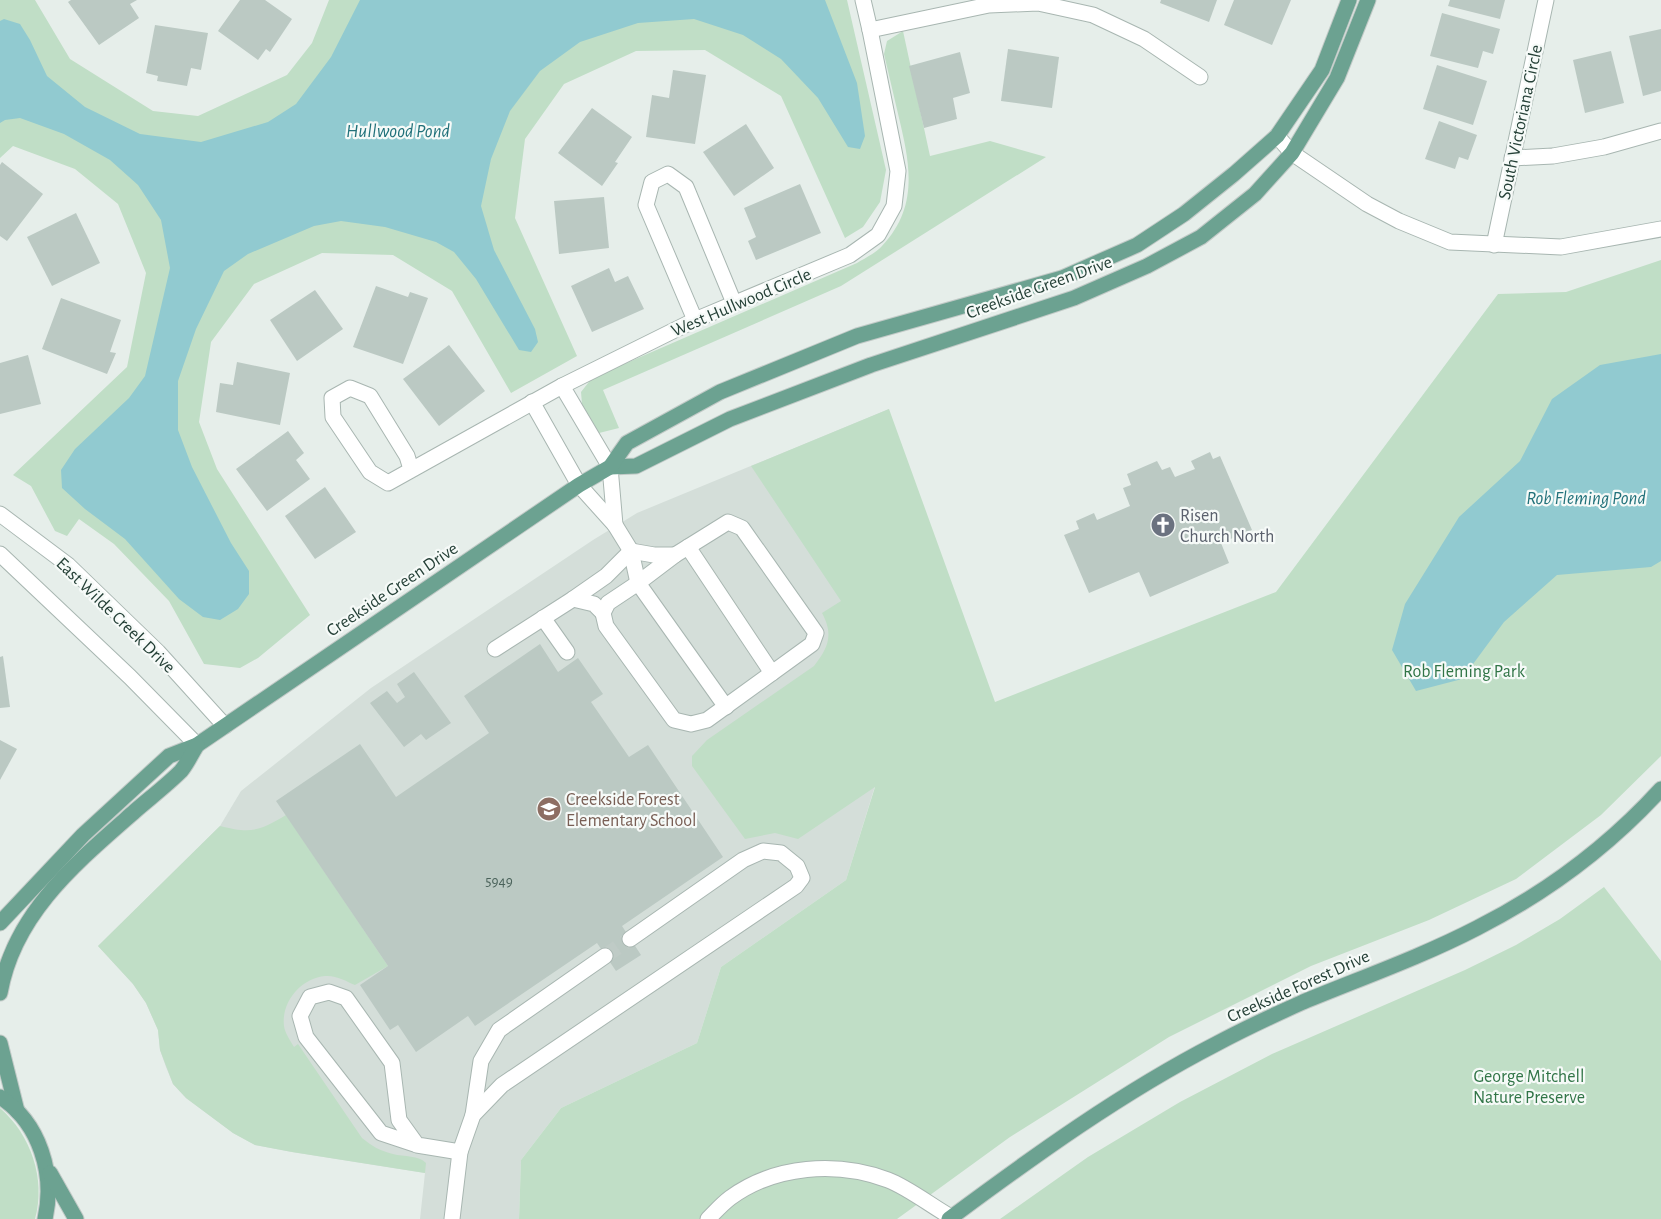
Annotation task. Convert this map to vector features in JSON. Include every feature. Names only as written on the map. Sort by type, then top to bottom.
[{"type":"main road","name":"Creekside Green Drive","points":[[0,922],[78,840],[169,756],[196,745],[225,726],[579,485],[610,467],[627,443],[729,389],[858,336],[1062,278],[1137,245],[1184,214],[1277,136],[1322,70],[1349,0]]},
{"type":"main road","name":"Creekside Green Drive","points":[[610,467],[636,466],[730,419],[871,365],[1074,298],[1147,266],[1201,237],[1255,194],[1292,153],[1337,78],[1368,0]]},
{"type":"main road","name":"Creekside Green Drive","points":[[0,993],[3,975],[21,932],[46,897],[93,848],[182,770],[196,745]]},
{"type":"main road","name":"Creekside Forest Drive","points":[[950,1218],[1083,1122],[1214,1045],[1302,1003],[1440,946],[1479,928],[1515,907],[1582,862],[1618,832],[1661,789]]},
{"type":"main road","points":[[0,1043],[17,1111]]},
{"type":"main road","points":[[0,1097],[17,1111],[35,1137],[46,1166],[76,1219]]},
{"type":"main road","points":[[45,1219],[49,1186],[46,1166]]},
{"type":"street","name":"West Hullwood Circle","points":[[411,469],[407,456],[370,396],[350,388],[332,398],[332,417],[370,472],[388,483],[562,386],[695,320],[850,255],[878,235],[894,206],[898,171],[863,0]]},
{"type":"street","name":"South Victoriana Circle","points":[[1494,244],[1546,0]]},
{"type":"street","points":[[870,30],[938,14],[989,5],[1038,3],[1093,15],[1144,40],[1200,77]]},
{"type":"street","points":[[1512,158],[1553,156],[1604,148],[1661,131]]},
{"type":"street","points":[[1277,136],[1292,153],[1342,188],[1399,221],[1450,242],[1561,247],[1661,228]]},
{"type":"street","points":[[695,320],[646,205],[652,182],[668,174],[686,187],[734,304]]},
{"type":"street","points":[[562,386],[610,467],[615,525]]},
{"type":"street","points":[[532,402],[579,485],[615,525],[631,551],[638,583],[726,707]]},
{"type":"street","name":"East Wilde Creek Drive","points":[[0,514],[68,565],[158,652],[225,726]]},
{"type":"street","points":[[573,599],[594,604],[603,613],[606,626],[674,720],[691,724],[707,720],[726,707],[812,644],[816,633],[742,528],[728,522],[681,551],[638,583],[608,602],[603,613]]},
{"type":"street","points":[[631,551],[654,555],[681,551]]},
{"type":"street","points":[[495,649],[606,576],[631,551]]},
{"type":"street","points":[[681,551],[772,673]]},
{"type":"street","name":"East Wilde Creek Drive","points":[[0,554],[130,677],[196,745]]},
{"type":"street","points":[[543,618],[567,652]]},
{"type":"street","points":[[473,1115],[502,1085],[796,886],[802,878],[797,866],[781,853],[763,851],[743,860],[630,939]]},
{"type":"street","points":[[452,1219],[460,1152],[473,1115],[481,1061],[498,1030],[606,956]]},
{"type":"street","points":[[417,1145],[399,1120],[392,1063],[346,998],[329,992],[310,997],[300,1016],[306,1037],[381,1133],[417,1145],[460,1152]]},
{"type":"street","points":[[708,1219],[730,1198],[758,1181],[785,1173],[817,1168],[851,1169],[890,1180],[950,1218]]},
{"type":"shaded area","name":"Creekside Forest Elementary School","points":[[889,409],[875,786],[846,880],[721,967],[697,1043],[561,1108],[521,1160],[519,1219],[420,1219],[425,1173],[255,1145],[233,1133],[186,1098],[173,1084],[160,1050],[158,1030],[146,1003],[133,984],[98,946],[220,826],[241,791],[371,688],[593,540],[637,513]]},
{"type":"green space","points":[[0,0],[35,0],[70,59],[153,111],[198,116],[287,75],[312,43],[329,0],[847,0],[886,170],[880,202],[863,227],[845,238],[781,96],[705,50],[636,51],[564,84],[525,139],[515,218],[577,356],[511,393],[452,291],[393,255],[322,253],[254,284],[211,342],[199,422],[217,469],[310,615],[258,658],[240,668],[204,664],[169,601],[114,544],[79,519],[67,536],[55,531],[31,486],[13,475],[127,367],[146,273],[118,204],[75,169],[13,146],[0,158]]},
{"type":"green space","points":[[903,31],[930,156],[990,141],[1046,157],[841,286],[603,390],[619,428],[599,433],[582,404],[581,392],[592,378],[857,263],[880,249],[894,231],[902,216],[909,185],[903,135],[884,54],[887,41]]},
{"type":"green space","name":"Rob Fleming Park","points":[[1661,260],[1661,756],[1601,815],[1516,879],[1429,920],[1311,966],[1169,1037],[1010,1137],[897,1219],[519,1219],[521,1160],[561,1108],[697,1043],[721,967],[846,880],[875,787],[798,839],[775,833],[745,839],[692,766],[692,756],[707,740],[814,666],[823,653],[828,641],[828,628],[822,613],[841,601],[751,466],[889,409],[995,702],[1276,592],[1498,294],[1566,292]]},
{"type":"green space","points":[[286,815],[388,966],[355,985],[333,976],[325,976],[308,981],[295,992],[286,1008],[284,1017],[285,1031],[294,1047],[298,1044],[362,1138],[384,1151],[423,1160],[426,1163],[425,1173],[255,1145],[233,1133],[186,1098],[173,1084],[160,1050],[158,1030],[146,1003],[133,984],[98,946],[220,826],[240,830],[254,830],[269,825]]},
{"type":"green space","name":"George Mitchell Nature Preserve","points":[[1604,887],[1661,961],[1661,1219],[1000,1219],[1088,1157],[1180,1102],[1272,1054],[1465,970],[1516,945],[1560,919]]},
{"type":"green space","points":[[0,1108],[20,1131],[28,1144],[33,1159],[39,1189],[35,1219],[0,1219]]},
{"type":"water","name":"Hullwood Pond","points":[[360,0],[825,0],[857,83],[865,136],[860,149],[848,147],[818,98],[781,59],[743,35],[694,19],[638,23],[580,42],[540,71],[510,111],[491,159],[481,206],[494,250],[535,329],[538,342],[531,352],[519,350],[476,279],[454,252],[436,242],[385,227],[341,221],[314,226],[248,254],[224,271],[196,329],[178,381],[178,430],[192,467],[231,543],[249,571],[249,594],[238,609],[220,620],[203,617],[179,599],[125,539],[85,509],[62,488],[61,470],[75,449],[129,398],[145,376],[170,268],[161,220],[138,185],[110,160],[64,134],[20,118],[5,120],[0,123],[0,21],[4,19],[20,24],[30,40],[47,76],[85,107],[140,134],[201,142],[268,122],[296,104],[331,57]]},
{"type":"water","name":"Rob Fleming Pond","points":[[1661,354],[1661,561],[1651,567],[1557,575],[1504,622],[1462,679],[1416,691],[1392,650],[1405,604],[1459,517],[1520,461],[1552,399],[1600,365]]},
{"type":"building","points":[[71,0],[137,0],[130,4],[139,18],[99,45],[68,2]]},
{"type":"building","points":[[240,0],[265,0],[292,19],[270,52],[266,49],[258,60],[218,31]]},
{"type":"building","points":[[1161,0],[1217,0],[1209,22],[1160,3]]},
{"type":"building","points":[[1234,0],[1291,0],[1272,45],[1224,25]]},
{"type":"building","points":[[1450,0],[1505,0],[1500,19],[1448,6]]},
{"type":"building","points":[[1442,13],[1500,29],[1493,54],[1483,51],[1478,68],[1430,56]]},
{"type":"building","points":[[155,25],[208,33],[201,70],[191,68],[187,86],[157,81],[158,76],[146,73]]},
{"type":"building","points":[[1661,29],[1661,91],[1643,96],[1629,36]]},
{"type":"building","points":[[1008,49],[1059,57],[1052,108],[1001,101]]},
{"type":"building","points":[[1611,51],[1624,103],[1585,113],[1573,60]]},
{"type":"building","points":[[960,52],[970,93],[953,98],[957,119],[924,128],[909,66]]},
{"type":"building","points":[[1437,65],[1487,81],[1473,125],[1423,109]]},
{"type":"building","points":[[673,70],[706,75],[695,144],[646,137],[652,95],[669,98]]},
{"type":"building","points":[[592,108],[632,137],[615,162],[618,163],[602,186],[558,153]]},
{"type":"building","points":[[1439,121],[1477,135],[1468,160],[1459,157],[1455,169],[1425,159]]},
{"type":"building","points":[[746,124],[774,168],[734,196],[703,152]]},
{"type":"building","points":[[2,162],[43,194],[7,241],[0,236],[0,165]]},
{"type":"building","points":[[800,184],[821,233],[756,260],[748,241],[756,237],[744,208]]},
{"type":"building","points":[[604,197],[609,248],[559,254],[554,201]]},
{"type":"building","points":[[76,213],[100,263],[52,286],[27,237]]},
{"type":"building","points":[[609,268],[615,282],[628,276],[644,309],[592,332],[571,286]]},
{"type":"building","points":[[376,286],[408,297],[410,292],[428,298],[403,364],[353,347]]},
{"type":"building","points":[[315,290],[343,329],[297,361],[270,320]]},
{"type":"building","points":[[61,298],[121,320],[110,352],[116,353],[107,374],[42,349]]},
{"type":"building","points":[[449,345],[485,391],[439,426],[403,379]]},
{"type":"building","points":[[28,355],[41,404],[0,414],[0,363]]},
{"type":"building","points":[[237,362],[290,373],[280,425],[216,412],[220,383],[233,385]]},
{"type":"building","points":[[288,431],[304,453],[296,460],[310,479],[267,511],[236,469]]},
{"type":"building","name":"Risen Church North","points":[[1210,452],[1213,459],[1220,456],[1252,530],[1221,543],[1229,563],[1150,597],[1139,572],[1089,593],[1064,535],[1079,529],[1076,521],[1094,513],[1097,520],[1130,506],[1123,488],[1131,485],[1127,474],[1157,461],[1162,470],[1170,467],[1175,477],[1195,469],[1191,461]]},
{"type":"building","points":[[325,487],[356,532],[315,559],[285,516]]},
{"type":"building","name":"Creekside Forest Elementary School","points":[[540,644],[558,672],[578,658],[603,694],[591,702],[629,757],[648,745],[723,857],[622,926],[641,955],[616,971],[597,943],[475,1026],[468,1016],[416,1052],[398,1025],[390,1030],[360,985],[388,966],[276,801],[360,744],[396,797],[489,733],[464,696]]},
{"type":"building","points":[[3,656],[10,707],[0,708],[0,657]]},
{"type":"building","points":[[414,672],[451,723],[426,740],[421,734],[404,747],[370,703],[387,691],[397,703],[405,697],[397,684]]},
{"type":"building","points":[[0,740],[17,749],[0,780]]},
{"type":"tunnel","points":[[605,956],[630,939]]},
{"type":"place","name":"Risen Church North","points":[[1163,525]]},
{"type":"place","name":"Creekside Forest Elementary School","points":[[549,809]]}]
